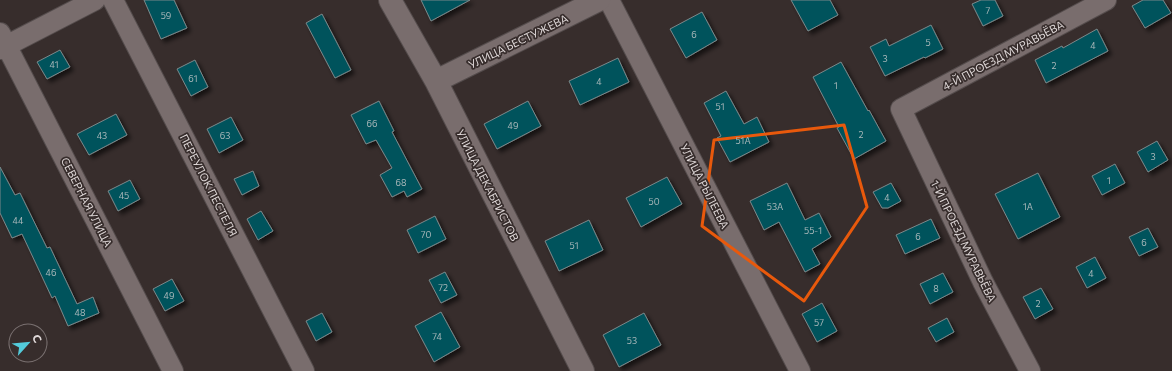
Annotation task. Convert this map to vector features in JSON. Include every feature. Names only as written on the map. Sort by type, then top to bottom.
[{"type":"street","points":[[2,42],[94,0]]},
{"type":"street","name":"ПЕРЕУЛОК ПЕСТЕЛЯ","points":[[113,0],[304,371]]},
{"type":"street","name":"УЛИЦА ДЕКАБРИСТОВ","points":[[390,0],[436,81],[583,371]]},
{"type":"street","name":"УЛИЦА БЕСТУЖЕВА","points":[[436,81],[599,0]]},
{"type":"street","name":"УЛИЦА РЫЛЕЕВА","points":[[609,0],[800,371]]},
{"type":"street","name":"4-Й ПРОЕЗД МУРАВЬЁВА","points":[[901,109],[1106,0]]},
{"type":"street","name":"СЕВЕРНАЯ УЛИЦА","points":[[2,42],[173,371]]},
{"type":"street","name":"1-Й ПРОЕЗД МУРАВЬЁВА","points":[[901,109],[983,282],[1030,371]]},
{"type":"highlighted area","points":[[844,125],[867,207],[804,301],[702,226],[714,140]]},
{"type":"building","points":[[144,0],[174,0],[187,28],[161,39]]},
{"type":"building","points":[[421,0],[470,0],[431,21]]},
{"type":"building","points":[[791,0],[830,0],[838,15],[808,31]]},
{"type":"building","points":[[981,0],[995,0],[1003,16],[983,26],[972,4]]},
{"type":"building","points":[[1143,0],[1163,0],[1171,13],[1145,28],[1132,6]]},
{"type":"building","points":[[702,12],[717,40],[686,58],[670,29]]},
{"type":"building","points":[[322,14],[351,70],[335,78],[306,23]]},
{"type":"building","points":[[931,25],[943,49],[885,76],[870,47],[886,39],[889,46]]},
{"type":"building","points":[[1097,29],[1108,51],[1046,83],[1035,60],[1062,46],[1063,48]]},
{"type":"building","points":[[60,50],[70,67],[47,79],[37,62]]},
{"type":"building","points":[[618,58],[629,82],[580,105],[569,81]]},
{"type":"building","points":[[195,60],[208,87],[191,96],[177,69]]},
{"type":"building","points":[[841,62],[886,141],[854,159],[837,128],[839,127],[813,77]]},
{"type":"building","points":[[726,91],[744,124],[757,117],[769,142],[730,162],[717,138],[721,136],[704,103]]},
{"type":"building","points":[[379,101],[394,131],[392,132],[422,189],[407,197],[404,191],[392,197],[380,175],[392,168],[376,140],[366,144],[351,115]]},
{"type":"building","points":[[528,101],[541,126],[497,149],[484,124]]},
{"type":"building","points":[[116,114],[127,135],[89,155],[77,134]]},
{"type":"building","points":[[231,117],[243,140],[219,153],[207,129]]},
{"type":"building","points":[[1157,141],[1168,160],[1148,172],[1137,152]]},
{"type":"building","points":[[1115,164],[1125,183],[1102,195],[1092,176]]},
{"type":"building","points":[[0,167],[15,195],[20,193],[47,248],[50,247],[77,304],[93,297],[99,313],[68,326],[55,296],[52,298],[22,234],[12,238],[0,213]]},
{"type":"building","points":[[253,171],[259,186],[242,195],[234,179]]},
{"type":"building","points":[[1038,173],[1060,217],[1018,239],[995,194]]},
{"type":"building","points":[[667,177],[682,204],[641,227],[626,198]]},
{"type":"building","points":[[130,180],[140,199],[118,211],[108,191]]},
{"type":"building","points":[[787,183],[805,220],[819,213],[831,237],[812,249],[820,264],[805,272],[779,222],[764,230],[750,201]]},
{"type":"building","points":[[891,183],[901,201],[888,208],[882,208],[873,192]]},
{"type":"building","points":[[261,211],[273,231],[258,240],[247,219]]},
{"type":"building","points":[[435,216],[446,239],[418,253],[407,230]]},
{"type":"building","points":[[931,219],[940,238],[905,254],[896,235]]},
{"type":"building","points":[[589,220],[603,250],[559,271],[545,241]]},
{"type":"building","points":[[1148,228],[1158,247],[1139,256],[1129,237]]},
{"type":"building","points":[[1095,257],[1106,278],[1087,288],[1076,267]]},
{"type":"building","points":[[445,272],[457,295],[441,303],[429,280]]},
{"type":"building","points":[[943,273],[953,292],[930,304],[920,284]]},
{"type":"building","points":[[172,279],[184,301],[165,311],[153,289]]},
{"type":"building","points":[[1041,288],[1053,309],[1035,319],[1023,297]]},
{"type":"building","points":[[822,303],[837,331],[817,342],[802,314]]},
{"type":"building","points":[[441,312],[460,347],[434,362],[415,326]]},
{"type":"building","points":[[322,313],[332,332],[316,341],[306,321]]},
{"type":"building","points":[[644,313],[661,345],[619,367],[603,335]]},
{"type":"building","points":[[947,318],[954,332],[936,342],[928,328]]}]
